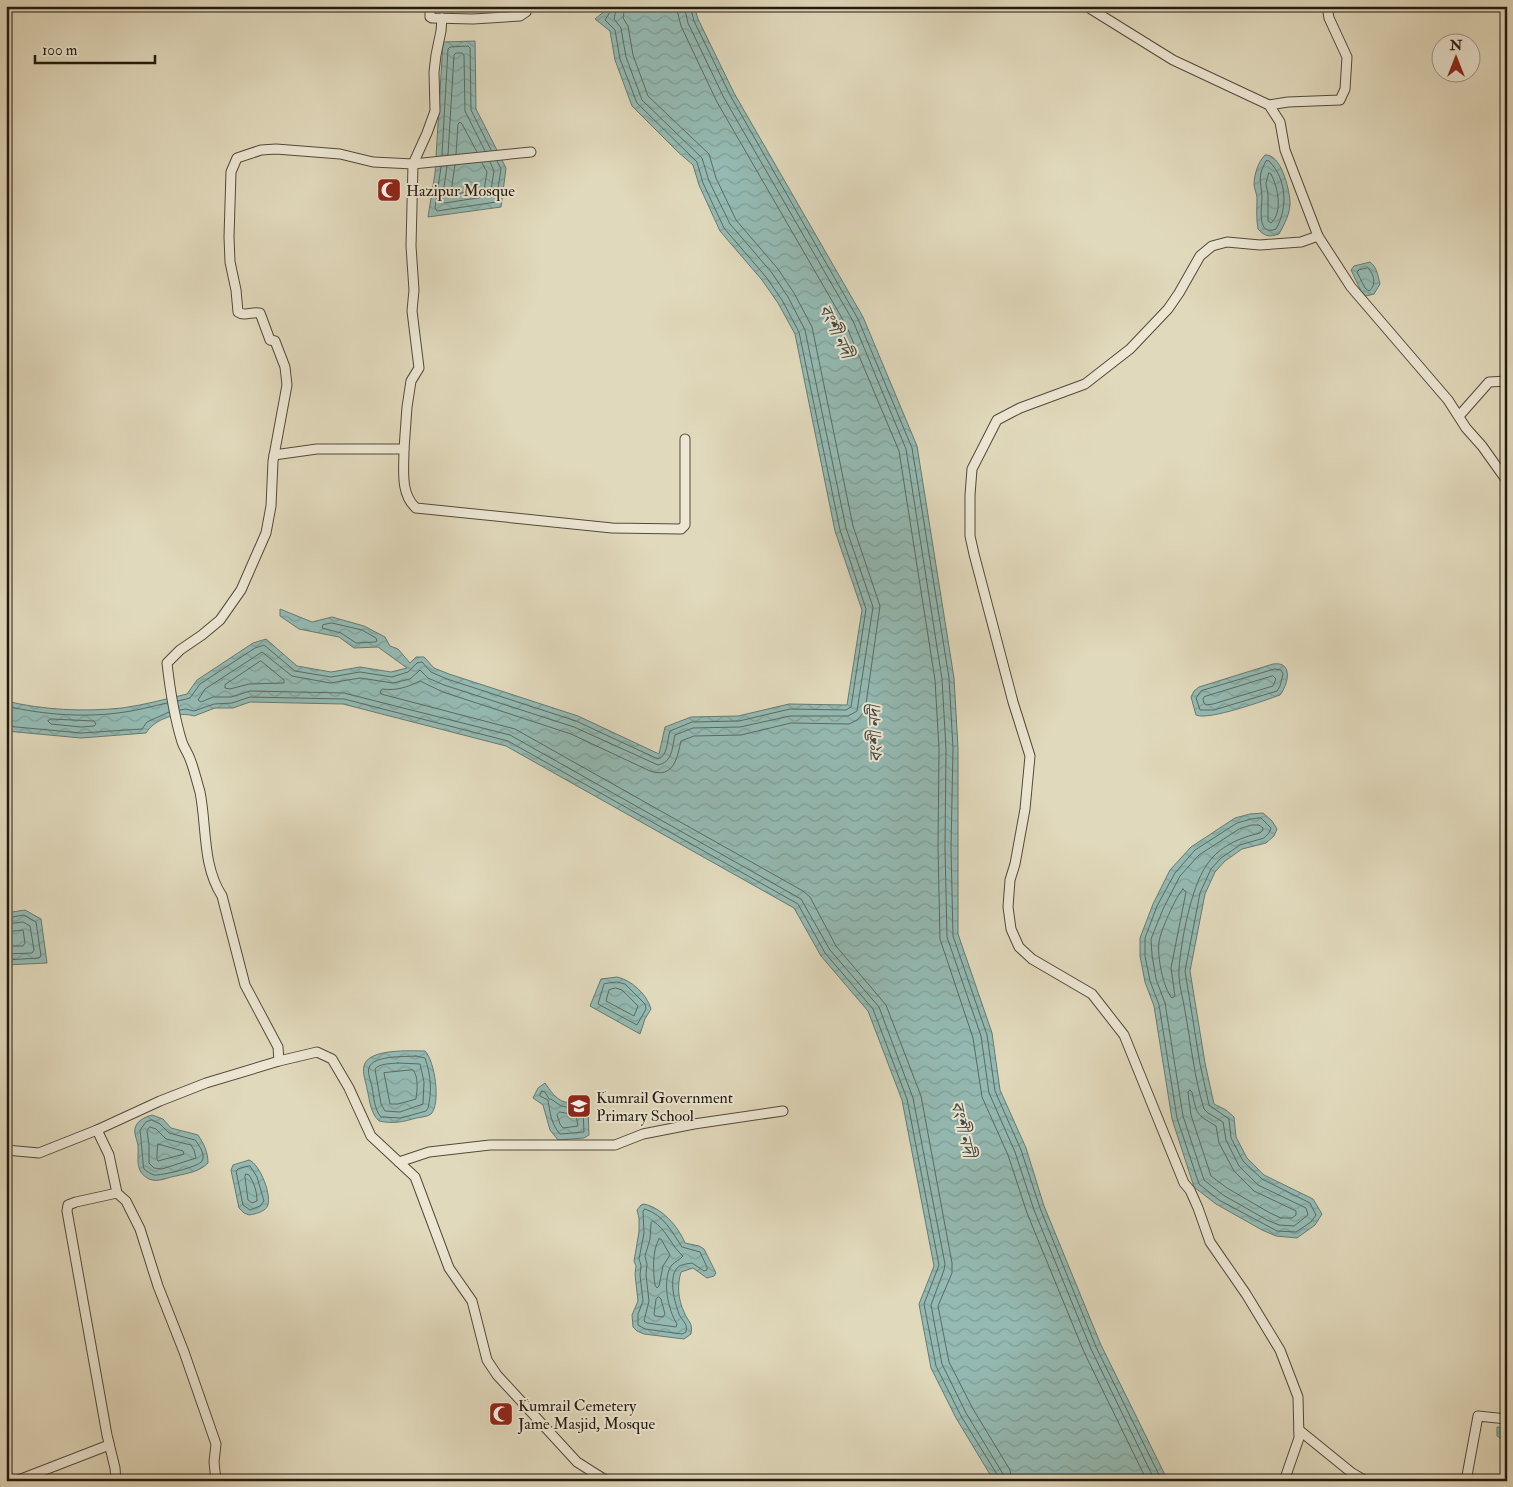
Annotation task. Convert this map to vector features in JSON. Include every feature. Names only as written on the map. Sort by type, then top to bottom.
[{"type":"street","points":[[430,6],[430,17],[473,19],[520,16],[526,12],[523,6]]},
{"type":"street","points":[[1086,6],[1173,60],[1269,106],[1280,122],[1285,150],[1318,236],[1351,287],[1448,400],[1507,481]]},
{"type":"street","points":[[1269,106],[1288,102],[1340,100],[1345,89],[1347,57],[1329,18],[1328,6]]},
{"type":"street","points":[[442,18],[434,72],[434,111],[427,133],[413,164],[412,246],[414,290],[412,311],[419,368],[411,381],[407,407],[404,449],[405,490],[409,502],[416,508],[612,528],[681,529],[685,525],[685,439]]},
{"type":"street","points":[[279,1061],[278,1047],[245,985],[222,896],[216,887],[209,862],[200,793],[191,760],[178,729],[171,698],[167,663],[180,650],[220,620],[241,590],[266,533],[271,506],[274,455],[286,385],[285,367],[275,341],[270,340],[260,313],[244,315],[238,312],[236,290],[230,262],[231,172],[237,158],[261,150],[276,149],[340,154],[374,162],[413,164],[531,152]]},
{"type":"street","points":[[1284,1481],[1299,1438],[1298,1397],[1280,1350],[1246,1294],[1210,1242],[1198,1208],[1190,1190],[1184,1183],[1124,1035],[1101,1008],[1092,994],[1032,959],[1019,947],[1011,929],[1008,907],[1010,880],[1015,864],[1025,809],[1030,756],[1012,702],[974,554],[970,536],[970,495],[972,468],[998,420],[1020,408],[1086,384],[1130,349],[1168,309],[1200,256],[1212,246],[1227,242],[1260,245],[1301,242],[1318,236]]},
{"type":"street","points":[[1459,416],[1488,382],[1507,381]]},
{"type":"street","points":[[274,455],[318,449],[404,449]]},
{"type":"street","points":[[6,1150],[39,1153],[98,1130],[160,1101],[206,1083],[279,1061],[318,1052],[332,1059],[349,1088],[371,1136],[415,1176],[449,1268],[472,1302],[487,1360],[497,1375],[577,1462],[607,1481]]},
{"type":"street","points":[[399,1162],[429,1152],[490,1145],[614,1145],[643,1134],[694,1124],[784,1111]]},
{"type":"street","points":[[98,1130],[110,1155],[117,1193],[126,1201],[140,1229],[158,1286],[213,1434],[216,1444],[214,1462],[216,1481]]},
{"type":"street","points":[[116,1481],[67,1212],[68,1205],[117,1193]]},
{"type":"street","points":[[1466,1481],[1478,1416],[1507,1420]]},
{"type":"street","points":[[1299,1430],[1352,1473],[1366,1481]]},
{"type":"street","points":[[16,1481],[109,1445]]},
{"type":"water","name":"বংশী নদী","points":[[606,6],[694,6],[698,19],[734,93],[863,317],[917,446],[954,678],[958,748],[958,934],[992,1033],[1000,1090],[1026,1148],[1044,1206],[1101,1345],[1168,1481],[994,1481],[956,1418],[931,1368],[919,1304],[934,1266],[902,1100],[868,1011],[821,956],[794,908],[506,746],[343,704],[250,702],[233,708],[215,708],[194,716],[174,715],[167,717],[155,724],[146,733],[81,738],[6,731],[6,701],[49,708],[93,710],[122,708],[163,700],[187,694],[197,680],[253,643],[266,639],[297,666],[331,672],[360,667],[391,672],[407,668],[378,647],[354,648],[339,637],[299,629],[280,616],[280,609],[312,622],[332,617],[364,626],[385,637],[390,646],[398,649],[410,663],[416,657],[424,657],[434,668],[578,716],[659,754],[665,727],[691,717],[738,716],[789,704],[847,705],[862,610],[835,531],[795,334],[778,303],[762,280],[720,231],[699,185],[693,165],[632,106],[615,60],[610,31],[595,19],[606,10]]},
{"type":"water","points":[[475,41],[476,109],[506,168],[501,207],[428,217],[435,173],[443,42]]},
{"type":"water","points":[[1265,155],[1271,156],[1280,166],[1286,180],[1290,201],[1285,223],[1279,234],[1270,236],[1263,234],[1258,229],[1257,197],[1254,185],[1257,169]]},
{"type":"water","points":[[1370,262],[1376,269],[1380,284],[1374,294],[1366,296],[1361,291],[1351,270],[1354,266]]},
{"type":"water","points":[[1273,664],[1280,664],[1287,670],[1287,680],[1280,695],[1224,713],[1196,715],[1191,697],[1199,687]]},
{"type":"water","points":[[1263,813],[1272,821],[1277,829],[1274,836],[1266,843],[1242,849],[1225,861],[1215,872],[1205,894],[1190,971],[1205,1063],[1214,1104],[1226,1110],[1234,1117],[1236,1137],[1247,1158],[1264,1175],[1313,1199],[1322,1214],[1315,1225],[1297,1238],[1276,1236],[1262,1230],[1216,1204],[1194,1187],[1172,1119],[1154,1006],[1145,982],[1140,956],[1140,938],[1153,904],[1170,870],[1191,847],[1235,818]]},
{"type":"water","points":[[25,910],[41,919],[47,963],[6,965],[6,913]]},
{"type":"water","points":[[617,977],[628,981],[638,989],[649,1003],[651,1009],[640,1034],[590,1006],[601,979]]},
{"type":"water","points":[[425,1051],[432,1064],[436,1082],[436,1101],[431,1114],[398,1122],[379,1121],[372,1110],[364,1078],[364,1066],[367,1060],[381,1053]]},
{"type":"water","points":[[545,1083],[559,1099],[588,1108],[589,1135],[584,1138],[558,1140],[550,1130],[543,1105],[533,1098],[538,1088]]},
{"type":"water","points":[[152,1115],[163,1119],[171,1128],[198,1135],[205,1148],[208,1163],[193,1172],[163,1179],[152,1180],[144,1176],[138,1164],[138,1145],[135,1129],[139,1122]]},
{"type":"water","points":[[249,1160],[261,1174],[267,1189],[268,1202],[264,1210],[249,1215],[239,1208],[231,1170],[233,1165]]},
{"type":"water","points":[[644,1204],[657,1209],[669,1219],[685,1243],[704,1249],[716,1273],[714,1276],[707,1278],[693,1268],[681,1272],[679,1297],[691,1327],[691,1334],[684,1339],[644,1334],[633,1327],[632,1315],[638,1301],[634,1261],[639,1232],[637,1210]]},
{"type":"water","points":[[1497,1427],[1507,1428],[1507,1442],[1497,1436]]},
{"type":"place","name":"Hazipur Mosque","points":[[389,190]]},
{"type":"place","name":"Kumrail Government Primary School","points":[[579,1106]]},
{"type":"place","name":"Kumrail Cemetery Jame Masjid, Mosque","points":[[501,1414]]}]
